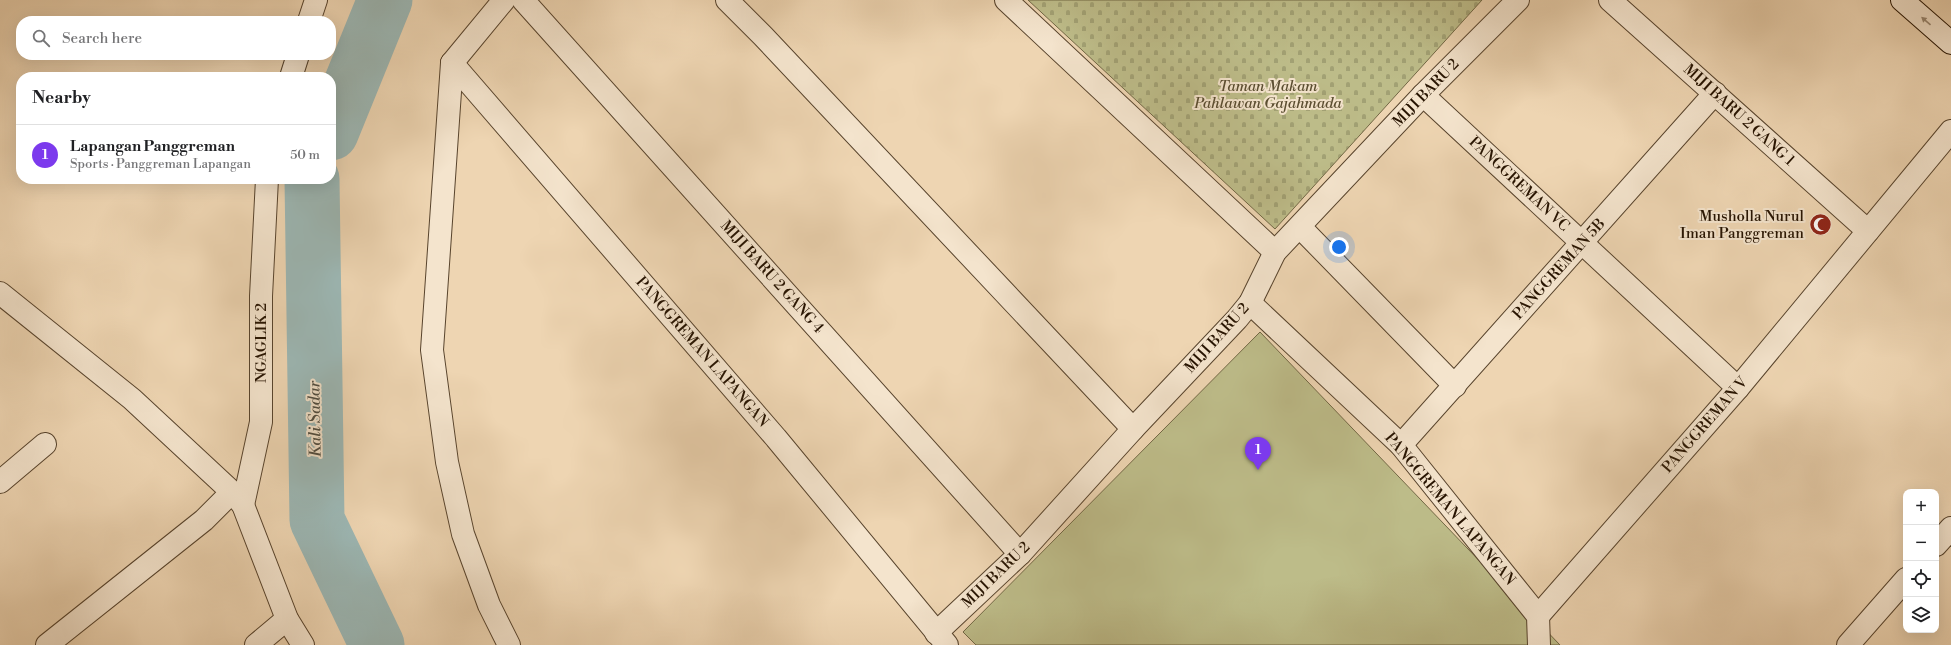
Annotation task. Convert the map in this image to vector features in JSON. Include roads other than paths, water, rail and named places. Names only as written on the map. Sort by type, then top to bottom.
[{"type":"street","points":[[311,16],[316,0]]},
{"type":"street","points":[[504,0],[452,63],[432,350],[447,462],[463,534],[489,605],[510,645]]},
{"type":"street","name":"MIJI BARU 2 GANG 4","points":[[524,0],[1020,554]]},
{"type":"street","points":[[727,0],[763,36],[1133,429]]},
{"type":"street","points":[[1006,0],[1275,252]]},
{"type":"street","name":"MIJI BARU 2","points":[[942,639],[1250,303],[1275,252],[1423,95],[1518,0]]},
{"type":"street","name":"MIJI BARU 2 GANG 1","points":[[1610,0],[1868,231]]},
{"type":"street","points":[[1902,0],[1951,43]]},
{"type":"street","points":[[293,72],[296,60]]},
{"type":"street","name":"PANGGREMAN LAPANGAN","points":[[452,63],[776,438],[942,639]]},
{"type":"street","name":"PANGGREMAN 5B","points":[[1402,445],[1715,94]]},
{"type":"street","name":"PANGGREMAN VC","points":[[1423,95],[1738,388]]},
{"type":"street","name":"PANGGREMAN V","points":[[1538,616],[1738,388],[1951,131]]},
{"type":"street","name":"NGAGLIK 2","points":[[237,499],[262,422],[261,296],[267,184]]},
{"type":"street","points":[[1300,227],[1455,386]]},
{"type":"street","points":[[0,292],[132,399],[237,499],[286,619],[303,645]]},
{"type":"street","name":"PANGGREMAN LAPANGAN","points":[[1250,303],[1402,445],[1538,616]]},
{"type":"street","points":[[0,482],[45,444]]},
{"type":"street","points":[[47,645],[204,520],[237,499]]},
{"type":"street","points":[[1939,542],[1951,528]]},
{"type":"street","points":[[1848,645],[1903,582]]},
{"type":"street","points":[[1538,616],[1539,645]]},
{"type":"street","points":[[256,645],[286,619]]},
{"type":"waterway","name":"Kali Sadar","points":[[336,121],[385,0]]},
{"type":"waterway","name":"Kali Sadar","points":[[312,184],[317,520],[377,645]]},
{"type":"place","name":"Musholla Nurul Iman Panggreman","points":[[1820,225]]},
{"type":"place","name":"Lapangan Panggreman","points":[[1258,470]]},
{"type":"park label","name":"Taman Makam Pahlawan Gajahmada","points":[[1268,94]]}]
